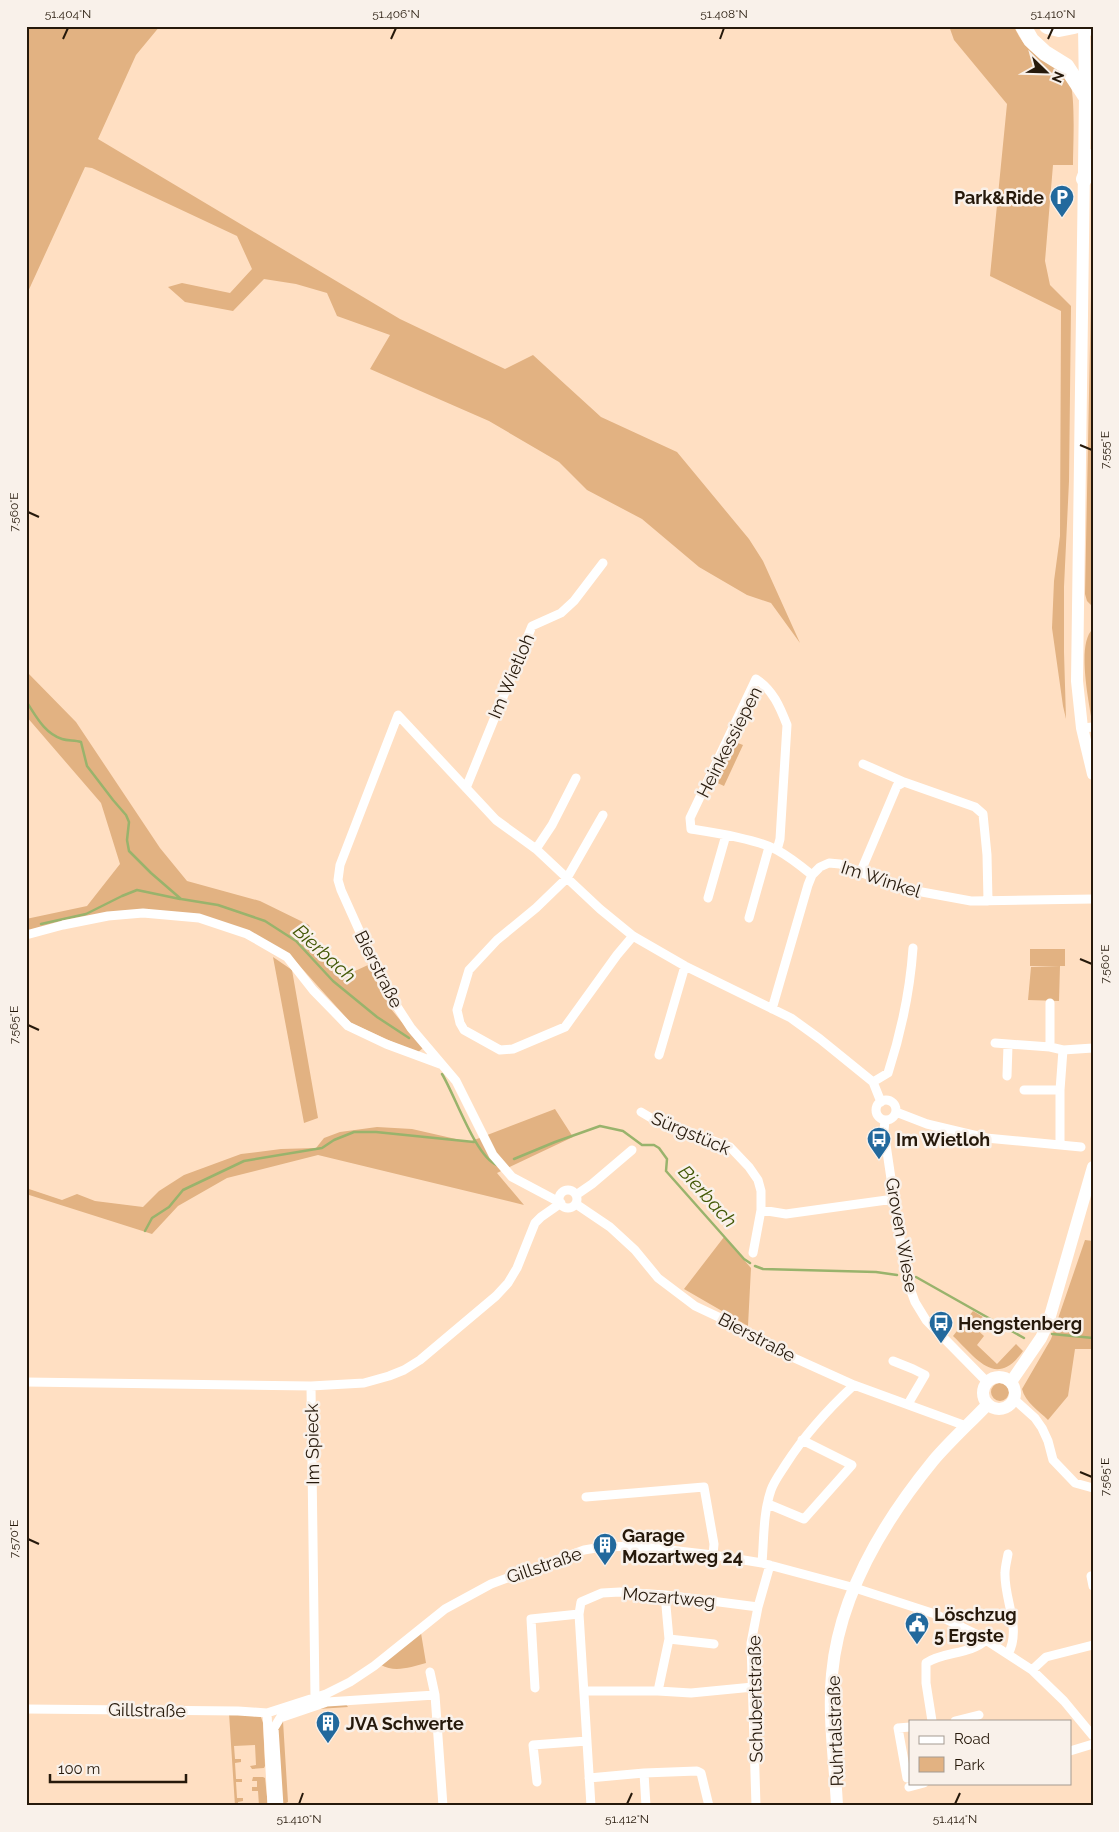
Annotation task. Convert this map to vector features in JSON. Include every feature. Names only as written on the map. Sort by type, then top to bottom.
[{"type":"highway","points":[[1023,26],[1031,40],[1045,53],[1066,66],[1085,95]]},
{"type":"highway","points":[[1047,26],[1059,29],[1074,26]]},
{"type":"highway","points":[[1084,179],[1093,157]]},
{"type":"main road","points":[[1084,26],[1084,179],[1076,681],[1087,728],[1093,774]]},
{"type":"main road","points":[[1011,1382],[1041,1338],[1048,1323],[1093,1168]]},
{"type":"main road","points":[[996,1377],[1007,1379],[1011,1382],[1015,1390],[1014,1399],[1010,1404],[999,1409],[993,1408],[988,1404],[984,1397],[984,1389],[988,1382],[996,1377]]},
{"type":"main road","name":"Ruhrtalstraße","points":[[837,1806],[831,1709],[832,1673],[839,1630],[855,1588],[895,1513],[932,1463],[988,1404]]},
{"type":"street","name":"Im Wietloh","points":[[466,788],[532,626],[561,613],[574,601],[602,563]]},
{"type":"street","name":"Heinkessiepen","points":[[726,835],[691,829],[690,818],[756,679],[768,687],[781,710],[786,725],[780,839],[773,848]]},
{"type":"street","name":"Bierstraße","points":[[466,788],[398,715],[340,865],[338,880],[385,988],[411,1028],[456,1081],[493,1155],[512,1177],[561,1204]]},
{"type":"street","points":[[863,764],[904,782],[975,807],[982,814],[987,854],[988,901]]},
{"type":"street","points":[[536,849],[552,825],[576,778]]},
{"type":"street","points":[[861,871],[898,786],[904,782]]},
{"type":"street","points":[[466,788],[496,820],[536,849],[633,936],[685,966],[792,1018],[820,1038],[873,1082],[880,1102],[890,1101],[896,1107],[896,1112],[892,1118],[885,1120]]},
{"type":"street","points":[[603,816],[567,878],[536,908],[497,940],[469,970],[457,1010],[460,1023],[464,1030],[500,1050],[513,1049],[565,1027],[633,936]]},
{"type":"street","points":[[708,898],[726,835],[773,848],[812,875]]},
{"type":"street","points":[[749,918],[773,848]]},
{"type":"street","name":"Im Winkel","points":[[772,1009],[812,875],[820,867],[840,864],[900,888],[971,901],[1093,899]]},
{"type":"street","points":[[26,935],[108,916],[143,913],[199,918],[247,934],[287,958],[313,990],[348,1026],[386,1044],[443,1065]]},
{"type":"street","points":[[873,1082],[888,1073],[899,1039],[911,971],[913,948]]},
{"type":"street","points":[[659,1055],[685,966]]},
{"type":"street","points":[[1050,1003],[1050,1047]]},
{"type":"street","points":[[995,1044],[1050,1047],[1063,1050],[1093,1048]]},
{"type":"street","points":[[1007,1076],[1008,1045]]},
{"type":"street","points":[[1060,1145],[1060,1090],[1063,1050]]},
{"type":"street","points":[[1024,1090],[1060,1090]]},
{"type":"street","name":"Groven Wiese","points":[[880,1102],[877,1110],[878,1114],[885,1120],[884,1131],[907,1279],[915,1302],[935,1330],[988,1382]]},
{"type":"street","name":"Sürgstück","points":[[641,1112],[663,1125],[678,1128],[730,1147],[738,1154],[758,1180],[761,1191],[761,1210],[753,1253]]},
{"type":"street","points":[[896,1112],[927,1124],[986,1138],[1081,1147]]},
{"type":"street","points":[[561,1204],[569,1208],[592,1184],[632,1150]]},
{"type":"street","points":[[561,1204],[560,1195],[564,1191],[571,1190],[576,1199]]},
{"type":"street","name":"Bierstraße","points":[[576,1199],[635,1250],[658,1278],[695,1306],[729,1322],[792,1357],[854,1385],[966,1426]]},
{"type":"street","points":[[761,1210],[786,1214],[894,1199]]},
{"type":"street","points":[[311,1386],[370,1381],[404,1370],[420,1360],[496,1296],[517,1268],[535,1223],[561,1204]]},
{"type":"street","points":[[893,1362],[924,1375],[908,1404]]},
{"type":"street","name":"Im Spieck","points":[[26,1382],[311,1386],[315,1697]]},
{"type":"street","name":"Schubertstraße","points":[[756,1806],[752,1642],[766,1564],[768,1504],[771,1490],[802,1440],[827,1410],[854,1385]]},
{"type":"street","points":[[1014,1399],[1035,1418],[1042,1428],[1053,1460],[1075,1483],[1093,1488]]},
{"type":"street","points":[[768,1504],[804,1519],[852,1465],[802,1440]]},
{"type":"street","points":[[586,1497],[704,1487],[714,1544],[713,1555]]},
{"type":"street","name":"Gillstraße","points":[[26,1709],[238,1711],[267,1713],[326,1694],[350,1682],[374,1666],[445,1608],[491,1584],[584,1550],[602,1547],[635,1546],[713,1555],[766,1564],[855,1588],[935,1614],[986,1640],[1032,1670],[1064,1702],[1093,1736]]},
{"type":"street","points":[[1008,1554],[1005,1574],[1014,1628],[1013,1640],[1008,1654]]},
{"type":"street","name":"Mozartweg","points":[[579,1614],[581,1602],[609,1592],[666,1595],[758,1607]]},
{"type":"street","points":[[658,1691],[669,1639],[666,1595]]},
{"type":"street","points":[[535,1688],[531,1619],[579,1614],[591,1806]]},
{"type":"street","points":[[669,1639],[714,1644]]},
{"type":"street","points":[[932,1720],[926,1683],[926,1663],[933,1659],[973,1648],[986,1640]]},
{"type":"street","points":[[1032,1670],[1046,1657],[1093,1645]]},
{"type":"street","points":[[430,1672],[435,1695],[443,1806]]},
{"type":"street","points":[[585,1690],[692,1693],[753,1688]]},
{"type":"street","points":[[279,1806],[274,1728],[280,1718],[327,1702],[435,1695]]},
{"type":"street","points":[[267,1713],[272,1806]]},
{"type":"street","points":[[959,1720],[979,1715]]},
{"type":"street","points":[[909,1728],[898,1728],[909,1782]]},
{"type":"street","points":[[537,1782],[533,1745],[587,1741]]},
{"type":"street","points":[[1072,1750],[1093,1744]]},
{"type":"street","points":[[589,1778],[697,1770],[701,1773],[709,1806]]},
{"type":"street","points":[[644,1773],[646,1806]]},
{"type":"green space","points":[[26,26],[160,26],[136,55],[98,139],[400,319],[505,369],[533,355],[601,417],[677,452],[749,539],[763,561],[800,643],[771,603],[747,595],[699,567],[642,519],[587,490],[559,462],[489,421],[370,369],[390,335],[337,316],[327,293],[296,284],[264,279],[233,311],[185,302],[168,287],[182,283],[230,293],[252,269],[237,236],[92,168],[85,167],[26,296]]},
{"type":"green space","points":[[949,26],[1014,26],[1029,49],[1061,71],[1069,79],[1073,96],[1073,165],[1053,165],[1045,261],[1050,285],[1071,306],[1069,481],[1064,587],[1066,719],[1052,628],[1054,581],[1060,536],[1061,311],[990,276],[1007,104],[954,40]]},
{"type":"green space","points":[[1093,194],[1093,607],[1087,601],[1085,594]]},
{"type":"green space","points":[[1093,629],[1093,716],[1091,716],[1086,684],[1085,657],[1088,636]]},
{"type":"green space","points":[[26,671],[76,722],[160,848],[187,881],[260,901],[309,925],[319,951],[342,977],[368,965],[391,1009],[423,1048],[417,1053],[351,1023],[289,954],[248,933],[145,909],[26,934],[26,919],[87,906],[120,864],[101,803],[26,716]]},
{"type":"green space","points":[[730,740],[743,745],[724,786],[711,780]]},
{"type":"green space","points":[[1030,949],[1065,949],[1065,966],[1030,966]]},
{"type":"green space","points":[[273,957],[292,970],[318,1118],[304,1123]]},
{"type":"green space","points":[[1060,966],[1059,1001],[1028,1000],[1031,967]]},
{"type":"green space","points":[[555,1109],[573,1137],[497,1173],[524,1205],[318,1155],[227,1178],[178,1206],[152,1234],[26,1194],[26,1188],[62,1200],[77,1194],[95,1201],[143,1207],[159,1191],[184,1175],[241,1154],[281,1149],[316,1148],[324,1138],[340,1132],[377,1127],[412,1129],[469,1142]]},
{"type":"green space","points":[[724,1237],[751,1268],[748,1326],[684,1289]]},
{"type":"green space","points":[[1085,1240],[1093,1241],[1093,1349],[1075,1349],[1068,1396],[1048,1420],[1029,1402],[1022,1389],[1051,1339]]},
{"type":"green space","points":[[973,1311],[983,1317],[975,1328],[984,1336],[977,1345],[997,1364],[1016,1344],[1023,1351],[1013,1362],[1004,1368],[995,1369],[979,1361],[953,1336]]},
{"type":"green space","points":[[1000,1383],[1006,1386],[1009,1392],[1006,1398],[1000,1401],[994,1398],[991,1392],[994,1386]]},
{"type":"green space","points":[[421,1633],[426,1663],[397,1669],[381,1665]]},
{"type":"green space","points":[[345,1703],[348,1707],[318,1709],[283,1721],[288,1802],[286,1806],[282,1806],[277,1728],[282,1719],[325,1705]]},
{"type":"green space","points":[[229,1713],[261,1717],[263,1723],[264,1768],[252,1769],[250,1766],[256,1765],[255,1745],[234,1746],[235,1759],[241,1759],[241,1762],[235,1763],[236,1779],[242,1779],[242,1782],[236,1782],[237,1798],[243,1798],[243,1801],[238,1802],[238,1806],[235,1806]]},
{"type":"green space","points":[[253,1777],[265,1778],[268,1806],[259,1806],[258,1791],[252,1791],[252,1787],[257,1787],[257,1781],[252,1781]]},
{"type":"waterway","name":"Bierbach","points":[[26,701],[50,733],[62,739],[81,742],[87,766],[126,815],[129,822],[127,840],[129,851],[151,873],[181,899],[218,905],[265,921],[296,941],[333,981],[377,1017],[409,1038]]},
{"type":"waterway","points":[[41,924],[86,914],[137,890],[180,899]]},
{"type":"waterway","name":"Bierbach","points":[[442,1074],[466,1125],[481,1151],[489,1160],[497,1165]]},
{"type":"waterway","name":"Bierbach","points":[[514,1159],[600,1126],[623,1131],[642,1145],[654,1145],[659,1148],[667,1159],[666,1171],[744,1259],[750,1263]]},
{"type":"waterway","points":[[145,1231],[152,1218],[169,1207],[183,1190],[244,1161],[322,1148],[334,1140],[354,1132],[376,1132],[474,1142]]},
{"type":"waterway","name":"Bierbach","points":[[755,1266],[763,1269],[876,1272],[897,1275]]},
{"type":"waterway","name":"Bierbach","points":[[916,1277],[1024,1338]]},
{"type":"waterway","name":"Bierbach","points":[[1052,1334],[1093,1338]]},
{"type":"place","name":"Park&Ride","points":[[1062,218]]},
{"type":"place","name":"Im Wietloh","points":[[879,1160]]},
{"type":"place","name":"Hengstenberg","points":[[941,1344]]},
{"type":"place","name":"Garage Mozartweg 24","points":[[605,1566]]},
{"type":"place","name":"Löschzug 5 Ergste","points":[[917,1645]]},
{"type":"place","name":"JVA Schwerte","points":[[328,1744]]}]
